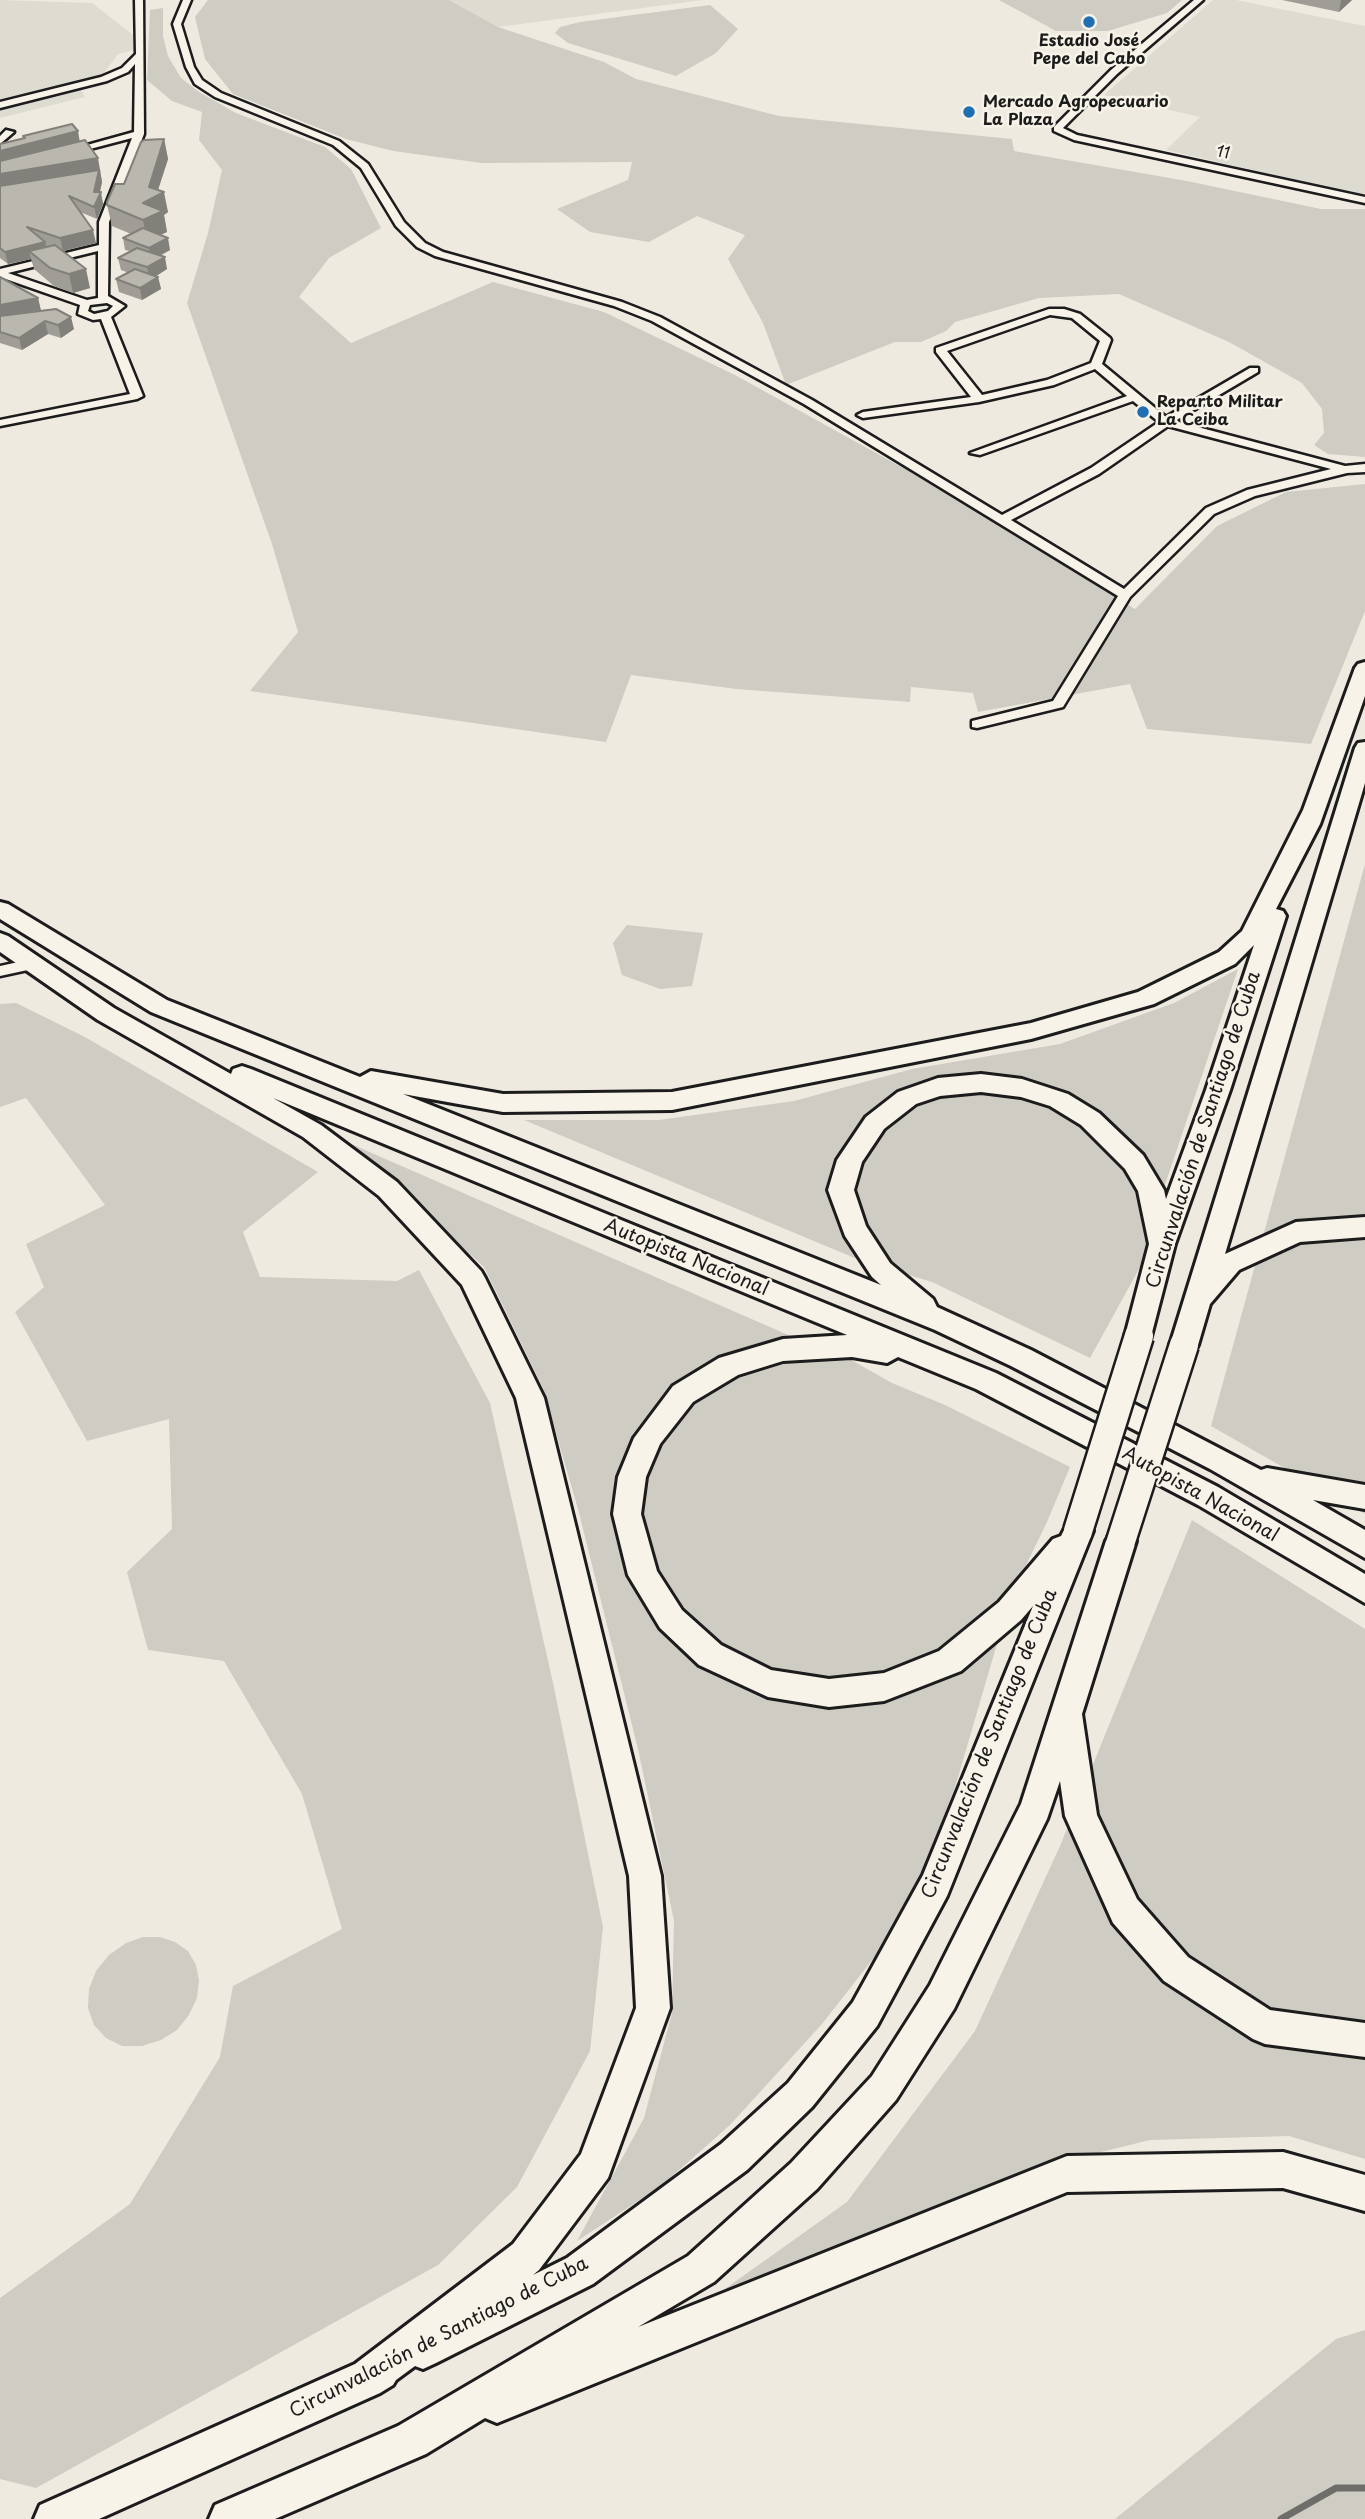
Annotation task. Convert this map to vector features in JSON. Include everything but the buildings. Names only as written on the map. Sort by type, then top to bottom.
[{"type":"highway","name":"Circunvalación de Santiago de Cuba","points":[[54,2519],[366,2379],[580,2271],[734,2157],[800,2095],[865,2014],[935,1885],[1078,1531],[1139,1336],[1163,1244],[1218,1090],[1272,922],[1365,668]]},
{"type":"highway","name":"Circunvalación de Santiago de Cuba","points":[[229,2519],[412,2440],[701,2269],[804,2176],[875,2098],[942,1997],[1036,1808],[1184,1345],[1365,748]]},
{"type":"highway","points":[[307,1066],[503,1103],[672,1101],[1031,1031],[1146,998],[1227,958],[1251,935],[1314,810]]},
{"type":"highway","name":"Autopista Nacional","points":[[0,909],[159,1006],[945,1322],[1021,1357],[1245,1476],[1365,1545]]},
{"type":"highway","name":"Autopista Nacional","points":[[0,941],[106,1014],[219,1066],[986,1381],[1208,1496],[1365,1590]]},
{"type":"highway","points":[[106,1014],[312,1131],[388,1189],[471,1278],[530,1398],[645,1876],[653,2008],[595,2165],[526,2257],[366,2379]]},
{"type":"highway","points":[[945,1322],[881,1270],[854,1229],[841,1190],[850,1160],[874,1123],[907,1098],[918,1094],[938,1087],[981,1083],[1022,1088],[1059,1100],[1080,1112],[1134,1162],[1151,1190],[1163,1244]]},
{"type":"highway","points":[[1195,1305],[1230,1263],[1259,1248],[1296,1232],[1365,1227]]},
{"type":"highway","points":[[986,1381],[913,1357],[852,1346],[783,1350],[729,1366],[683,1394],[648,1438],[632,1477],[627,1514],[643,1575],[671,1619],[710,1655],[768,1683],[829,1693],[870,1689],[884,1687],[950,1661],[1010,1611],[1078,1531]]},
{"type":"highway","points":[[1245,1476],[1365,1497]]},
{"type":"highway","points":[[1304,1552],[1365,1602]]},
{"type":"highway","points":[[1066,1709],[1081,1816],[1125,1912],[1176,1969],[1265,2027],[1365,2040]]},
{"type":"highway","points":[[412,2440],[778,2289],[1067,2174],[1283,2170],[1365,2193]]},
{"type":"street","points":[[103,299],[104,222],[121,173],[139,134],[139,0]]},
{"type":"street","points":[[187,0],[177,24],[190,67],[198,82],[218,95],[336,143],[365,166],[400,224],[421,244],[439,254],[618,304],[656,319],[798,397],[1004,519],[1125,595]]},
{"type":"street","name":"11","points":[[1199,0],[1066,117],[1057,129],[1074,137],[1365,200]]},
{"type":"street","points":[[0,105],[104,79],[125,70],[140,54]]},
{"type":"street","points":[[0,141],[9,132]]},
{"type":"street","points":[[50,156],[139,134]]},
{"type":"street","points":[[109,175],[121,173]]},
{"type":"street","points":[[0,273],[104,246]]},
{"type":"street","points":[[0,273],[84,307],[93,317],[116,312],[120,306],[115,301],[103,299],[84,307],[68,314]]},
{"type":"street","points":[[863,415],[979,399],[1050,383],[1096,365],[1106,340],[1076,316],[1064,312],[1049,312],[940,350],[979,399]]},
{"type":"street","points":[[0,423],[137,396],[105,316]]},
{"type":"street","points":[[1096,365],[1166,422],[1347,470]]},
{"type":"street","points":[[1004,519],[1095,471],[1166,422],[1254,370]]},
{"type":"street","points":[[976,453],[1134,397]]},
{"type":"street","points":[[977,724],[1059,704],[1125,595],[1210,511],[1251,493],[1365,468]]},
{"type":"street","points":[[0,971],[32,964]]},
{"type":"shaded area","points":[[0,0],[92,3],[137,38],[134,50],[118,54],[101,77],[77,83],[85,97],[0,118]]},
{"type":"shaded area","points":[[208,0],[449,0],[498,27],[604,62],[636,79],[779,116],[1012,139],[1014,151],[1187,181],[1321,209],[1365,209],[1365,457],[1328,454],[1314,445],[1324,433],[1322,409],[1302,383],[1229,342],[1119,294],[1039,298],[955,322],[946,331],[921,342],[895,342],[786,385],[763,323],[728,259],[745,235],[697,216],[649,242],[590,232],[557,209],[628,180],[632,162],[482,163],[393,151],[346,139],[233,94],[205,59],[195,17]]},
{"type":"shaded area","points":[[449,0],[703,0],[498,27]]},
{"type":"shaded area","name":"Estadio José Pepe del Cabo","points":[[999,0],[1182,0],[1167,13],[1108,31],[1056,31]]},
{"type":"shaded area","points":[[1213,0],[1236,0],[1365,26],[1365,196],[1166,150],[1200,117],[1104,95]]},
{"type":"shaded area","points":[[710,5],[738,29],[716,53],[676,76],[568,43],[555,33],[560,27],[580,22]]},
{"type":"shaded area","points":[[163,8],[163,36],[168,56],[181,78],[199,92],[236,113],[325,147],[351,169],[381,228],[329,258],[299,297],[351,343],[493,282],[604,312],[735,375],[905,469],[1135,609],[1217,526],[1286,492],[1365,484],[1365,611],[1311,744],[1147,729],[1130,684],[978,712],[973,693],[911,687],[910,702],[736,689],[631,675],[606,742],[250,691],[298,632],[272,544],[187,303],[208,233],[222,170],[199,140],[202,112],[172,101],[147,80],[150,10]]},
{"type":"shaded area","points":[[1365,864],[1365,1514],[1211,1426]]},
{"type":"shaded area","points":[[627,925],[703,933],[692,986],[660,989],[622,975],[613,943]]},
{"type":"shaded area","points":[[1238,969],[1150,1229],[1150,1249],[1090,1358],[932,1282],[857,1259],[524,1120],[659,1120],[794,1101],[912,1069],[1060,1044],[1174,1003]]},
{"type":"shaded area","points":[[16,1003],[85,1037],[318,1172],[243,1232],[260,1277],[397,1281],[419,1270],[490,1403],[553,1683],[603,1927],[590,2051],[517,2187],[438,2265],[36,2488],[0,2479],[0,2298],[130,2204],[220,2057],[233,1986],[342,1929],[302,1794],[224,1661],[148,1650],[127,1572],[172,1529],[169,1419],[87,1441],[15,1312],[44,1287],[26,1244],[105,1205],[26,1098],[0,1107],[0,1004]]},
{"type":"shaded area","points":[[349,1143],[811,1345],[846,1357],[892,1383],[945,1405],[1070,1467],[1011,1596],[956,1784],[923,1871],[880,1950],[822,2024],[730,2125],[661,2186],[577,2241],[644,2118],[672,2013],[674,1921],[638,1749],[578,1509],[543,1388],[484,1267]]},
{"type":"shaded area","points":[[1192,1520],[1365,1629],[1365,2159],[1289,2136],[1150,2140],[1028,2170],[715,2296],[847,2202],[975,2031],[1060,1846]]},
{"type":"shaded area","points":[[143,1937],[160,1937],[175,1942],[188,1951],[196,1965],[199,1981],[197,1998],[189,2015],[177,2030],[161,2040],[142,2046],[122,2046],[106,2038],[94,2025],[88,2008],[89,1989],[96,1971],[109,1955],[126,1943]]},
{"type":"shaded area","points":[[1365,2330],[1365,2519],[1115,2519],[1336,2339]]},
{"type":"waterway","points":[[1281,2519],[1336,2488],[1365,2488]]},
{"type":"place","name":"Estadio José Pepe del Cabo","points":[[1089,22]]},
{"type":"place","name":"Mercado Agropecuario La Plaza","points":[[969,112]]},
{"type":"place","name":"Reparto Militar La Ceiba","points":[[1143,412]]}]
